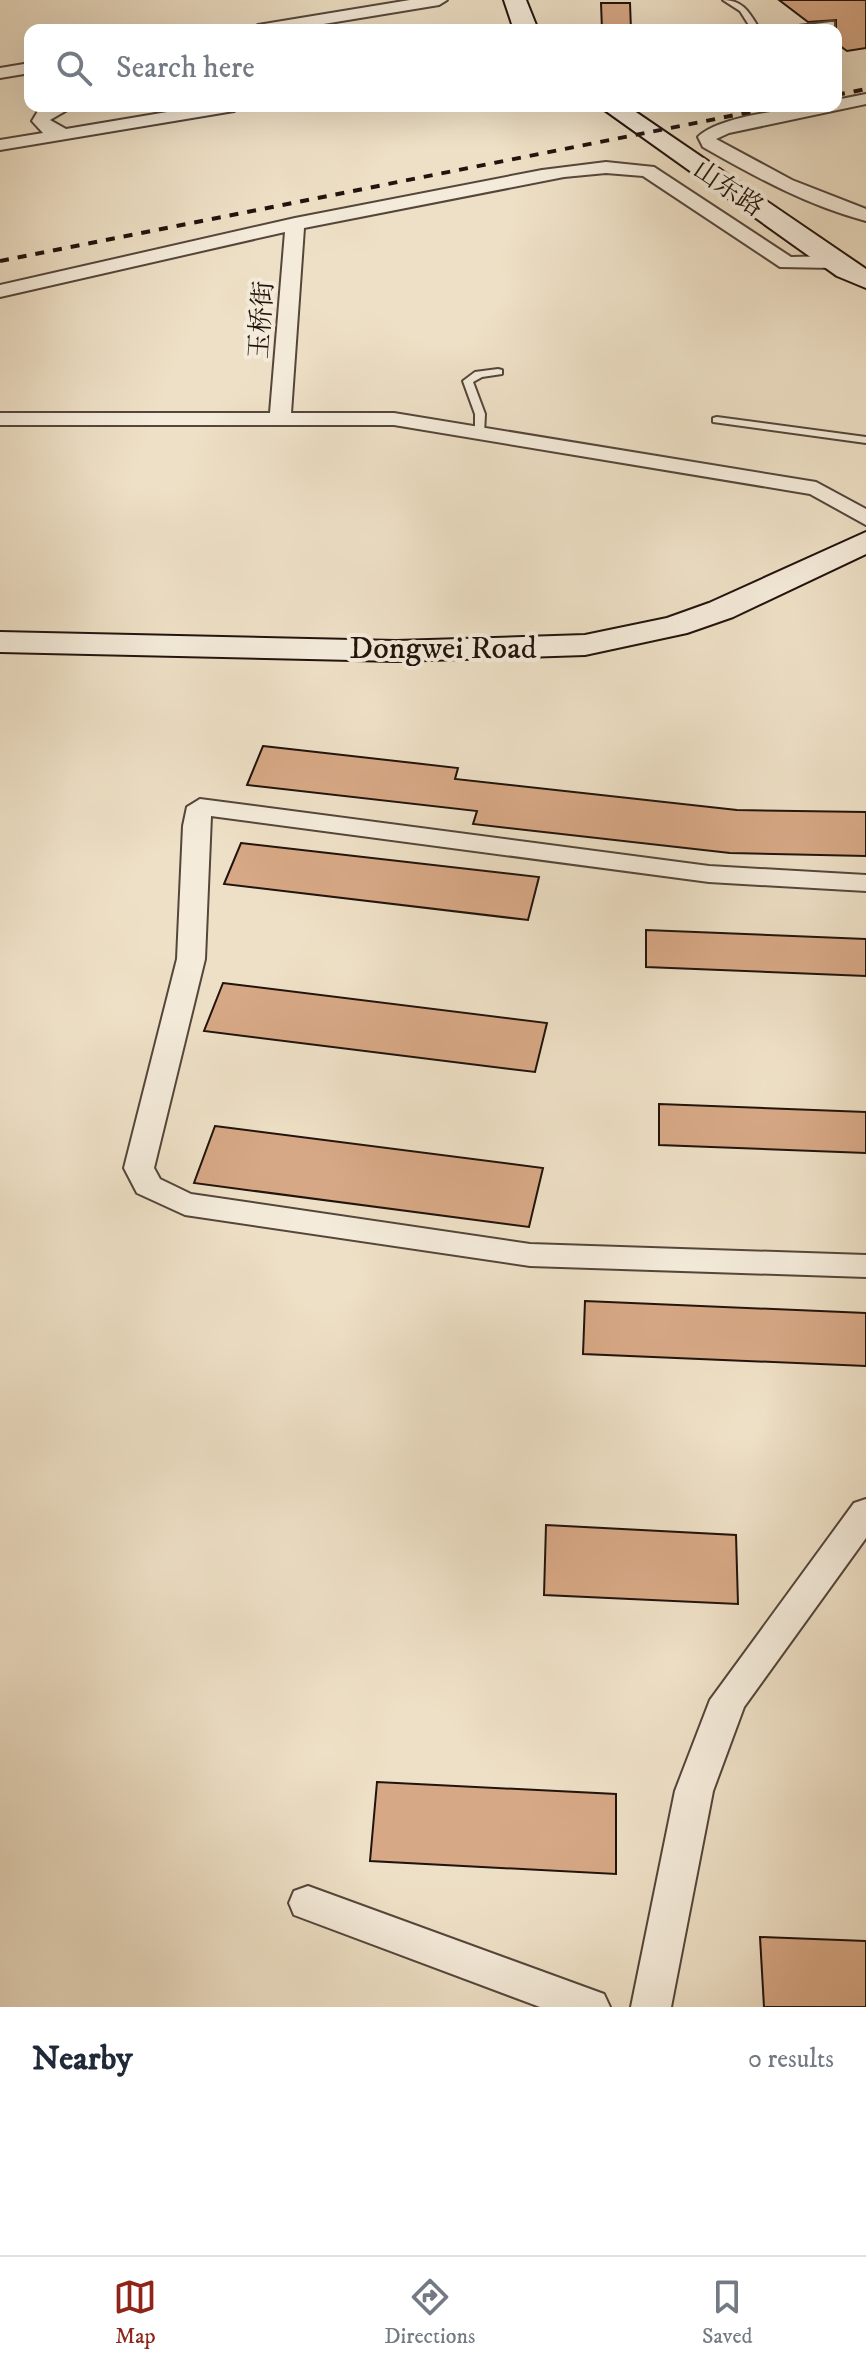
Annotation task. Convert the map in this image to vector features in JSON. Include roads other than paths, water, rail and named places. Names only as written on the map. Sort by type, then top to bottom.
[{"type":"main road","points":[[515,0],[524,24]]},
{"type":"main road","name":"山东路","points":[[620,112],[853,269],[866,295]]},
{"type":"main road","name":"Dongwei Road","points":[[0,642],[427,651],[585,645],[675,626],[721,610],[866,542]]},
{"type":"main road","name":"Dongwei Road","points":[[0,656],[472,665],[587,660],[689,638],[777,603],[866,560]]},
{"type":"street","points":[[294,24],[439,0]]},
{"type":"street","points":[[0,73],[24,69]]},
{"type":"street","points":[[842,104],[866,99]]},
{"type":"street","points":[[51,112],[44,115],[41,121],[50,130],[66,134]]},
{"type":"street","points":[[0,145],[198,112]]},
{"type":"street","points":[[805,112],[724,129],[707,137],[709,143],[747,165],[838,207],[866,215]]},
{"type":"street","points":[[0,291],[295,224],[513,182],[625,166],[648,171],[787,263],[853,269]]},
{"type":"street","name":"玉桥街","points":[[280,420],[295,224]]},
{"type":"street","points":[[0,419],[394,419],[816,489],[866,518]]},
{"type":"street","points":[[866,883],[709,874],[200,807],[196,826],[191,959],[139,1168],[148,1186],[185,1204],[530,1255],[866,1266]]},
{"type":"street","points":[[651,2007],[694,1791],[728,1700],[866,1512]]},
{"type":"street","points":[[308,1903],[590,2007]]},
{"type":"lane","points":[[727,0],[743,9],[752,24]]},
{"type":"lane","points":[[479,434],[480,414],[468,381],[479,374],[498,372]]},
{"type":"lane","points":[[717,420],[866,440]]},
{"type":"railway","points":[[842,94],[866,89]]},
{"type":"railway","points":[[0,261],[751,112]]}]
